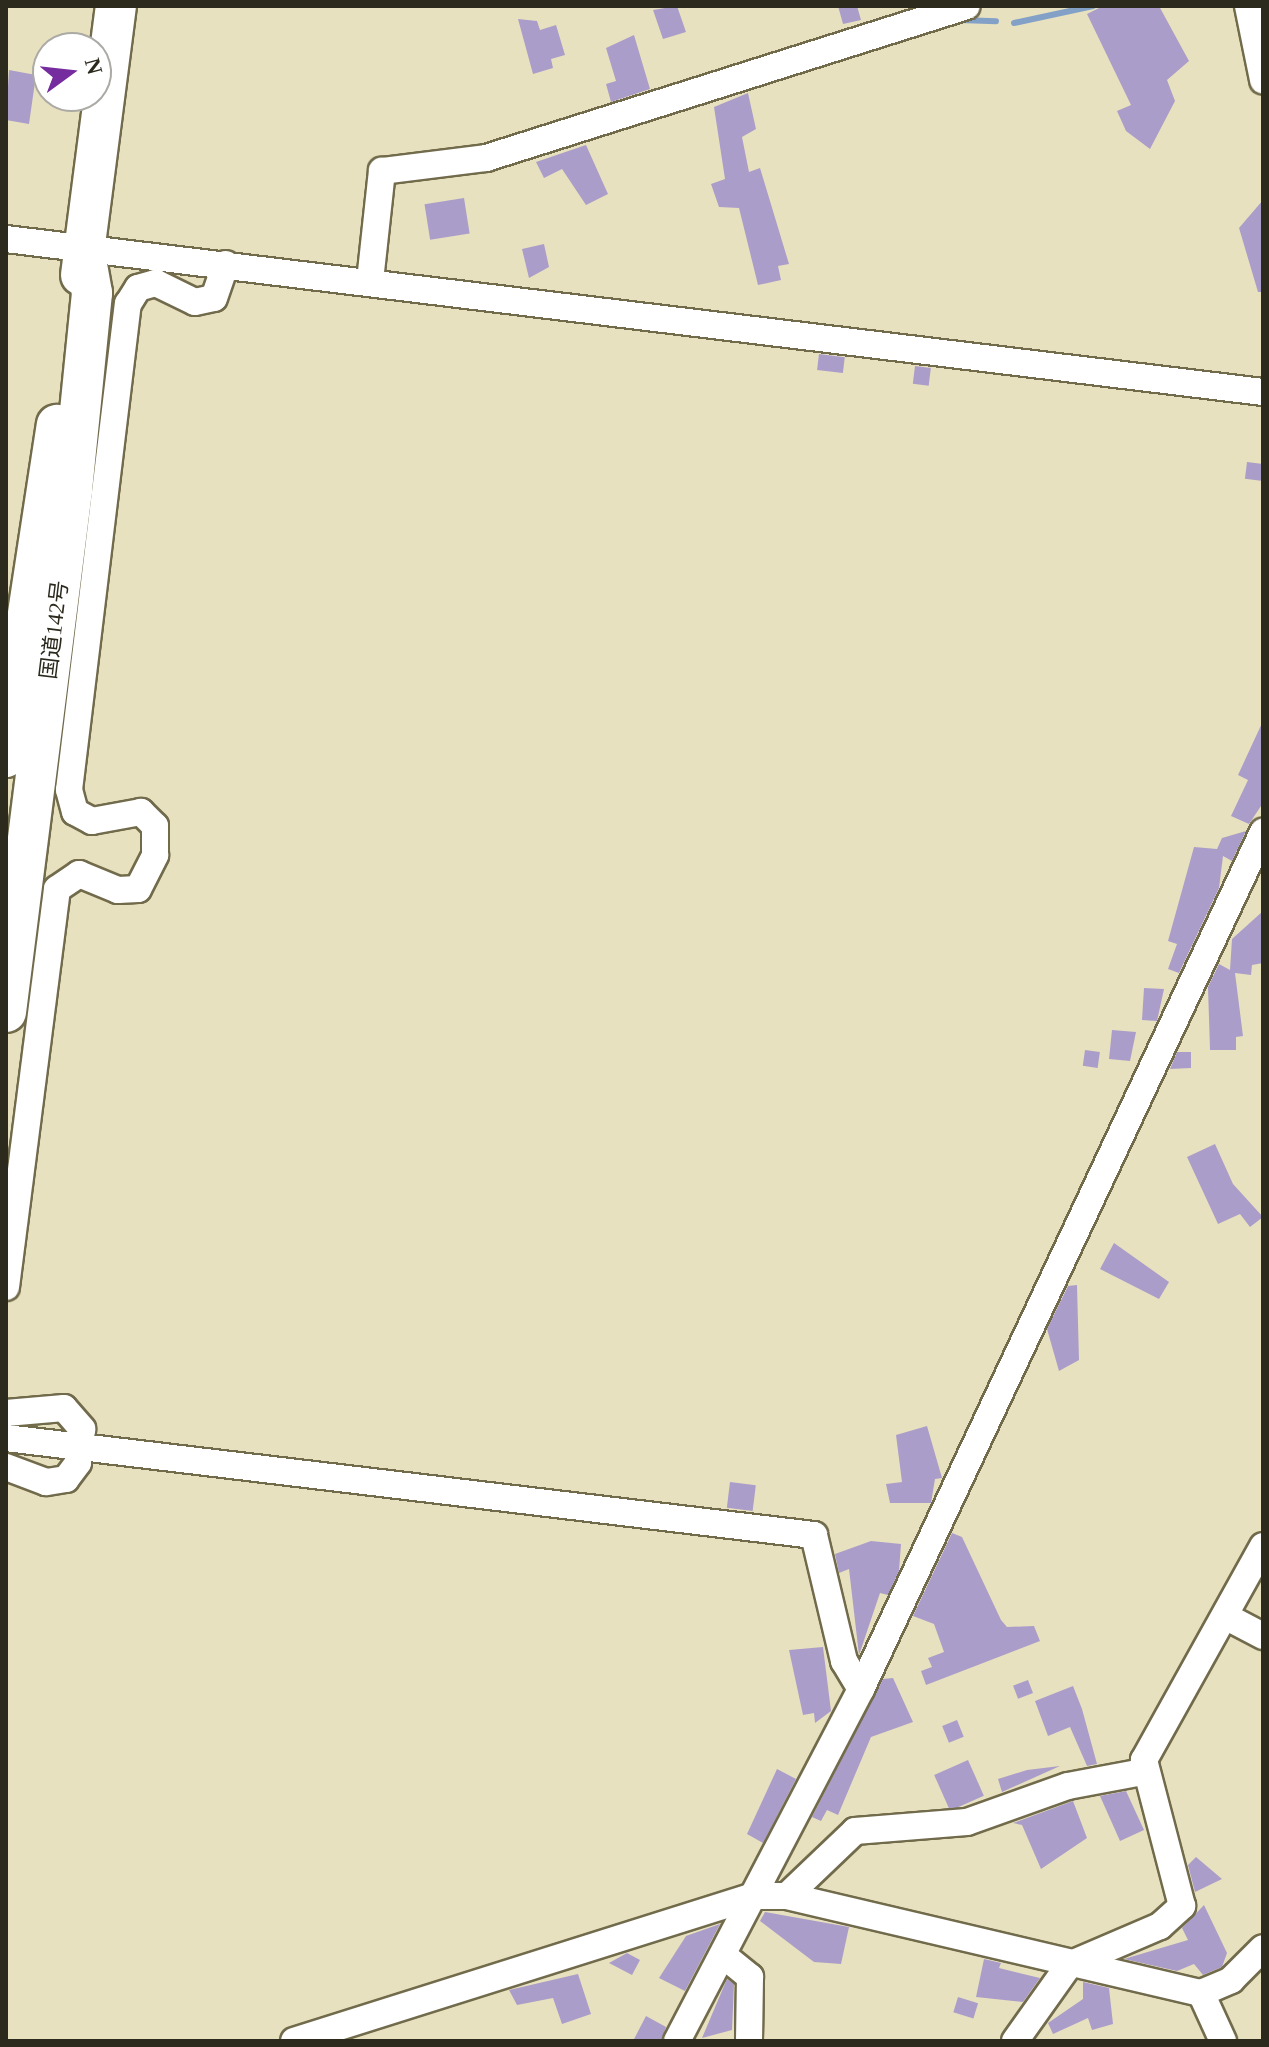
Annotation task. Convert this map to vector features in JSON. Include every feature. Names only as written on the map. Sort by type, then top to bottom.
[{"type":"highway","name":"国道142号","points":[[6,757],[84,248],[116,6]]},
{"type":"highway","name":"国道142号","points":[[6,1012],[74,475],[92,293],[84,248]]},
{"type":"street","points":[[370,281],[382,171],[486,158],[967,6]]},
{"type":"street","points":[[1253,10],[1263,80]]},
{"type":"street","points":[[6,239],[1263,392]]},
{"type":"street","points":[[6,1287],[57,889],[79,874],[118,890],[138,889],[155,855],[155,826],[141,812],[92,821],[75,812],[69,790],[128,304],[138,288],[156,283],[195,302],[214,298],[226,264]]},
{"type":"street","points":[[677,2041],[861,1689],[1263,832]]},
{"type":"street","points":[[6,1413],[64,1408],[78,1418],[79,1447],[74,1472],[55,1482],[6,1467]]},
{"type":"street","points":[[6,1438],[814,1535],[844,1661],[861,1689]]},
{"type":"street","points":[[1015,2041],[1069,1965],[1160,1926],[1182,1906],[1143,1772],[1263,1546]]},
{"type":"street","points":[[1225,1616],[1263,1636]]},
{"type":"street","points":[[787,1896],[855,1831],[967,1822],[1068,1786],[1143,1772]]},
{"type":"street","points":[[294,2041],[755,1896],[787,1896],[1069,1965],[1201,1993],[1231,1980],[1263,1948]]},
{"type":"street","points":[[723,1955],[750,1977],[749,2041]]},
{"type":"street","points":[[1201,1993],[1223,2041]]},
{"type":"building","points":[[677,6],[686,32],[663,39],[653,10]]},
{"type":"building","points":[[838,6],[857,6],[861,20],[843,24]]},
{"type":"building","points":[[1103,6],[1159,6],[1189,61],[1167,80],[1175,101],[1150,149],[1126,131],[1117,111],[1131,105],[1087,14]]},
{"type":"building","points":[[518,19],[537,21],[540,30],[556,25],[565,55],[551,59],[553,68],[533,74]]},
{"type":"building","points":[[634,35],[650,89],[611,102],[606,84],[616,81],[606,48]]},
{"type":"building","points":[[9,70],[32,74],[29,124],[6,120]]},
{"type":"building","points":[[748,93],[756,129],[742,137],[749,172],[760,168],[789,264],[778,266],[781,280],[758,285],[739,208],[719,207],[711,184],[725,179],[714,107]]},
{"type":"building","points":[[586,145],[608,194],[586,205],[562,169],[544,178],[536,162]]},
{"type":"building","points":[[464,198],[470,234],[430,240],[424,204]]},
{"type":"building","points":[[1263,200],[1263,292],[1258,292],[1239,228]]},
{"type":"building","points":[[544,244],[549,267],[529,278],[522,249]]},
{"type":"building","points":[[819,354],[845,357],[843,373],[817,370]]},
{"type":"building","points":[[915,366],[931,368],[929,386],[913,384]]},
{"type":"building","points":[[1247,462],[1263,464],[1261,481],[1245,479]]},
{"type":"building","points":[[1263,721],[1263,803],[1249,824],[1231,816],[1248,780],[1238,775]]},
{"type":"building","points":[[1246,831],[1232,861],[1223,856],[1219,888],[1179,973],[1168,969],[1177,944],[1168,941],[1194,847],[1217,849],[1222,838]]},
{"type":"building","points":[[1263,911],[1263,963],[1252,965],[1251,975],[1235,973],[1243,1036],[1236,1037],[1236,1050],[1210,1050],[1208,987],[1219,964],[1230,970],[1232,939]]},
{"type":"building","points":[[1144,988],[1164,989],[1157,1021],[1142,1020]]},
{"type":"building","points":[[1112,1030],[1136,1032],[1130,1061],[1109,1059]]},
{"type":"building","points":[[1085,1050],[1100,1052],[1098,1068],[1083,1066]]},
{"type":"building","points":[[1177,1052],[1191,1052],[1191,1068],[1170,1069]]},
{"type":"building","points":[[1215,1144],[1233,1184],[1263,1217],[1250,1227],[1240,1214],[1218,1224],[1187,1157]]},
{"type":"building","points":[[1114,1243],[1169,1282],[1159,1299],[1100,1269]]},
{"type":"building","points":[[1077,1285],[1079,1360],[1059,1371],[1047,1329],[1068,1286]]},
{"type":"building","points":[[927,1426],[942,1478],[935,1479],[931,1503],[890,1503],[886,1484],[902,1482],[896,1435]]},
{"type":"building","points":[[730,1482],[756,1485],[753,1511],[727,1508]]},
{"type":"building","points":[[952,1533],[962,1537],[1001,1620],[1007,1627],[1034,1626],[1040,1641],[926,1685],[921,1671],[932,1667],[928,1658],[944,1652],[934,1624],[913,1616]]},
{"type":"building","points":[[871,1541],[901,1544],[899,1571],[888,1595],[880,1593],[859,1655],[849,1569],[839,1573],[835,1554]]},
{"type":"building","points":[[823,1647],[831,1711],[815,1723],[814,1713],[803,1715],[789,1650]]},
{"type":"building","points":[[893,1678],[913,1722],[871,1737],[838,1815],[827,1810],[821,1821],[812,1817],[883,1679]]},
{"type":"building","points":[[1028,1680],[1033,1693],[1018,1699],[1013,1686]]},
{"type":"building","points":[[1073,1686],[1097,1764],[1087,1766],[1070,1727],[1048,1736],[1035,1701]]},
{"type":"building","points":[[957,1720],[964,1737],[949,1743],[942,1726]]},
{"type":"building","points":[[968,1760],[984,1796],[950,1811],[934,1775]]},
{"type":"building","points":[[1060,1766],[1002,1792],[998,1779],[1027,1770]]},
{"type":"building","points":[[777,1769],[796,1779],[763,1843],[747,1834]]},
{"type":"building","points":[[1126,1791],[1144,1830],[1120,1841],[1100,1796]]},
{"type":"building","points":[[1073,1801],[1087,1838],[1041,1869],[1022,1825],[1013,1823]]},
{"type":"building","points":[[1196,1857],[1222,1879],[1195,1892],[1188,1865]]},
{"type":"building","points":[[1204,1905],[1227,1953],[1222,1967],[1203,1975],[1194,1964],[1177,1971],[1124,1959],[1188,1940],[1182,1928]]},
{"type":"building","points":[[765,1912],[849,1927],[841,1964],[814,1962],[760,1921]]},
{"type":"building","points":[[720,1924],[685,1991],[659,1978],[686,1936]]},
{"type":"building","points":[[627,1953],[640,1960],[632,1975],[609,1963]]},
{"type":"building","points":[[984,1959],[1001,1963],[999,1968],[1040,1978],[1023,2002],[976,1997]]},
{"type":"building","points":[[578,1974],[591,2014],[562,2024],[553,1998],[517,2005],[509,1990]]},
{"type":"building","points":[[727,1979],[734,1984],[732,2030],[702,2038]]},
{"type":"building","points":[[1083,1982],[1109,1988],[1113,2024],[1092,2030],[1088,2018],[1053,2034],[1048,2023],[1083,1999]]},
{"type":"building","points":[[958,1997],[978,2003],[973,2018],[953,2012]]},
{"type":"building","points":[[646,2016],[666,2027],[661,2041],[633,2041]]},
{"type":"waterway","points":[[1014,23],[1093,6]]},
{"type":"waterway","points":[[960,20],[996,21]]}]
